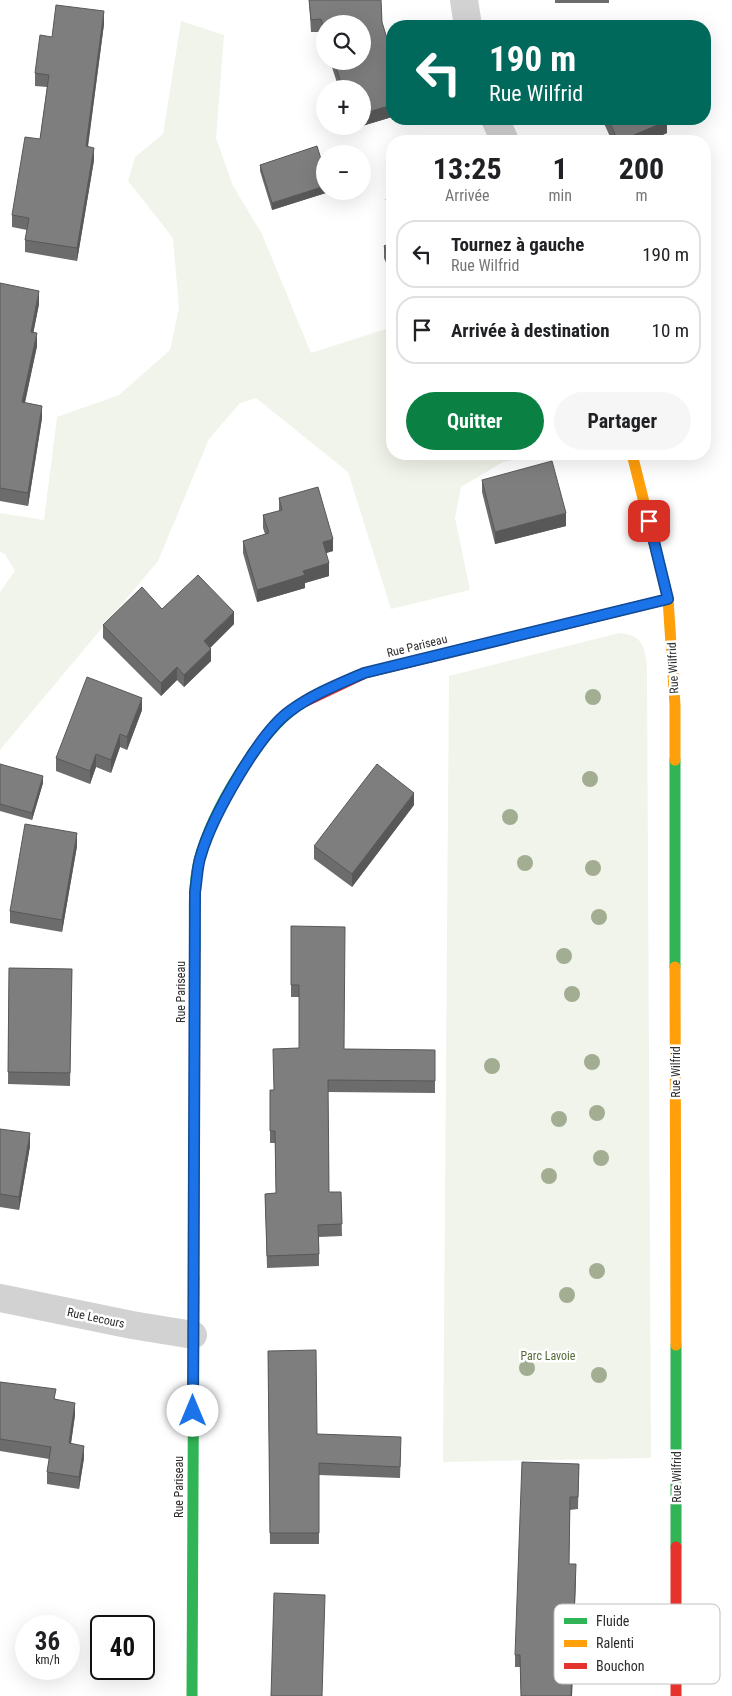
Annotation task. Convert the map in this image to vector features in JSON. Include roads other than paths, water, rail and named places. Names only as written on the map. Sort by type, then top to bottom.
[{"type":"street","points":[[464,0],[467,20]]},
{"type":"street","name":"Rue Wilfrid","points":[[633,460],[668,599],[675,705],[676,1604]]},
{"type":"street","name":"Rue Pariseau","points":[[192,1696],[195,892],[200,856],[214,817],[264,737],[289,712],[326,689],[364,673],[668,599]]},
{"type":"street","name":"Rue Lecours","points":[[0,1298],[193,1335]]},
{"type":"park label","name":"Parc Lavoie","points":[[548,1356]]}]
